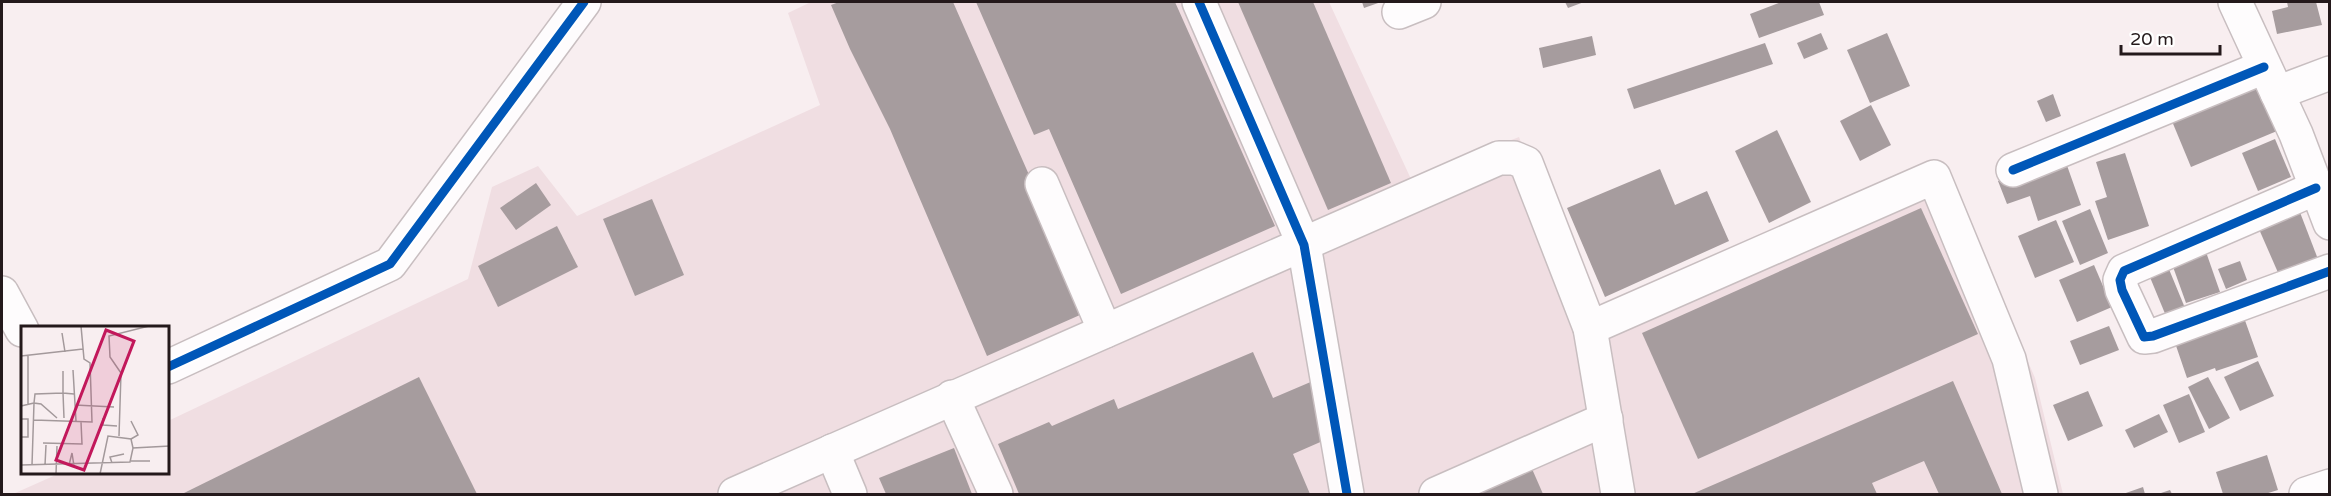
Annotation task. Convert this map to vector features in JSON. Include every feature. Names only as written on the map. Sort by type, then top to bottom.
[{"type":"street","points":[[170,366],[390,264],[584,2]]},
{"type":"street","points":[[1199,2],[1304,245],[1347,495]]},
{"type":"street","points":[[2235,2],[2296,134],[2330,223]]},
{"type":"street","points":[[2013,170],[2270,80],[2330,73]]},
{"type":"street","points":[[735,495],[952,397],[1304,245],[1498,158],[1514,158],[1526,163],[1590,328],[1618,495]]},
{"type":"street","points":[[1590,328],[1934,177],[2009,359],[2041,495]]},
{"type":"street","points":[[1042,184],[1105,331]]},
{"type":"street","points":[[2316,188],[2124,271],[2120,280],[2122,290],[2144,337],[2153,336],[2330,271]]},
{"type":"street","points":[[2,293],[21,328]]},
{"type":"street","points":[[952,397],[996,495]]},
{"type":"street","points":[[1436,495],[1606,419]]},
{"type":"street","points":[[832,451],[850,495]]},
{"type":"street","points":[[2306,495],[2330,486]]},
{"type":"shaded area","points":[[811,2],[1329,2],[1411,179],[1519,137],[1590,328],[1947,172],[2035,378],[2063,494],[13,494],[56,475],[170,475],[170,420],[468,279],[492,187],[538,166],[577,216],[820,105],[788,13]]},
{"type":"building","points":[[839,2],[953,2],[1089,311],[987,356],[890,129],[831,5]]},
{"type":"building","points":[[976,2],[1175,2],[1275,226],[1121,294],[1049,129],[1034,135]]},
{"type":"building","points":[[1238,2],[1313,2],[1391,183],[1328,210]]},
{"type":"building","points":[[1362,2],[1381,2],[1364,8]]},
{"type":"building","points":[[1565,2],[1584,2],[1568,8]]},
{"type":"building","points":[[1781,2],[1819,2],[1824,15],[1759,38],[1750,14]]},
{"type":"building","points":[[2287,2],[2316,2],[2322,25],[2277,34],[2272,11],[2288,7]]},
{"type":"building","points":[[1821,33],[1828,49],[1804,59],[1797,43]]},
{"type":"building","points":[[1887,33],[1910,86],[1870,103],[1847,50]]},
{"type":"building","points":[[1592,36],[1596,55],[1543,68],[1539,48]]},
{"type":"building","points":[[1765,43],[1773,64],[1634,109],[1627,89]]},
{"type":"building","points":[[2256,78],[2277,131],[2191,167],[2169,114]]},
{"type":"building","points":[[2053,94],[2061,116],[2046,122],[2037,101]]},
{"type":"building","points":[[1871,105],[1891,145],[1860,161],[1840,121]]},
{"type":"building","points":[[1777,130],[1811,202],[1769,223],[1735,151]]},
{"type":"building","points":[[2275,139],[2291,177],[2258,191],[2242,153]]},
{"type":"building","points":[[2125,153],[2149,226],[2108,240],[2095,201],[2107,197],[2096,162]]},
{"type":"building","points":[[2064,157],[2081,205],[2038,221],[2030,196],[2007,204],[1998,181]]},
{"type":"building","points":[[1660,169],[1675,205],[1707,191],[1729,241],[1605,297],[1567,208]]},
{"type":"building","points":[[536,183],[551,205],[516,230],[500,208]]},
{"type":"building","points":[[652,199],[684,275],[635,296],[603,219]]},
{"type":"building","points":[[2296,202],[2321,267],[2283,284],[2255,220]]},
{"type":"building","points":[[1921,208],[1978,334],[1698,459],[1642,333]]},
{"type":"building","points":[[2090,209],[2108,253],[2080,265],[2062,221]]},
{"type":"building","points":[[2056,220],[2074,262],[2035,278],[2018,236]]},
{"type":"building","points":[[557,226],[578,267],[498,307],[478,266]]},
{"type":"building","points":[[2206,252],[2220,292],[2186,303],[2172,264]]},
{"type":"building","points":[[2240,261],[2247,280],[2226,289],[2218,269]]},
{"type":"building","points":[[2166,262],[2185,308],[2166,316],[2147,270]]},
{"type":"building","points":[[2094,265],[2112,307],[2077,322],[2059,280]]},
{"type":"building","points":[[2242,312],[2258,357],[2187,378],[2172,334]]},
{"type":"building","points":[[2109,326],[2119,350],[2080,365],[2070,341]]},
{"type":"building","points":[[1253,352],[1273,398],[1327,375],[1350,429],[1293,454],[1310,494],[1019,494],[998,444],[1049,422],[1052,426],[1114,399],[1118,409]]},
{"type":"building","points":[[2258,361],[2274,396],[2240,411],[2224,377]]},
{"type":"building","points":[[419,377],[477,494],[182,494]]},
{"type":"building","points":[[2208,377],[2230,418],[2209,429],[2188,387]]},
{"type":"building","points":[[1953,381],[2002,494],[1939,494],[1924,461],[1872,483],[1877,494],[1692,494]]},
{"type":"building","points":[[2088,391],[2103,426],[2068,441],[2053,405]]},
{"type":"building","points":[[2189,394],[2205,432],[2179,443],[2163,405]]},
{"type":"building","points":[[2159,414],[2168,432],[2134,448],[2125,430]]},
{"type":"building","points":[[954,448],[972,494],[886,494],[879,478]]},
{"type":"building","points":[[2267,455],[2278,490],[2265,494],[2223,494],[2216,472]]},
{"type":"building","points":[[1529,462],[1543,494],[1453,494]]},
{"type":"building","points":[[2143,487],[2145,494],[2123,494]]},
{"type":"building","points":[[2170,490],[2172,494],[2158,494]]},
{"type":"cycle path","points":[[170,366],[390,264],[584,2]]},
{"type":"cycle path","points":[[1199,2],[1304,245],[1347,494]]},
{"type":"cycle path","points":[[2013,170],[2264,67]]},
{"type":"cycle path","points":[[2316,188],[2124,271],[2120,280],[2122,290],[2144,337],[2153,336],[2330,271]]}]
